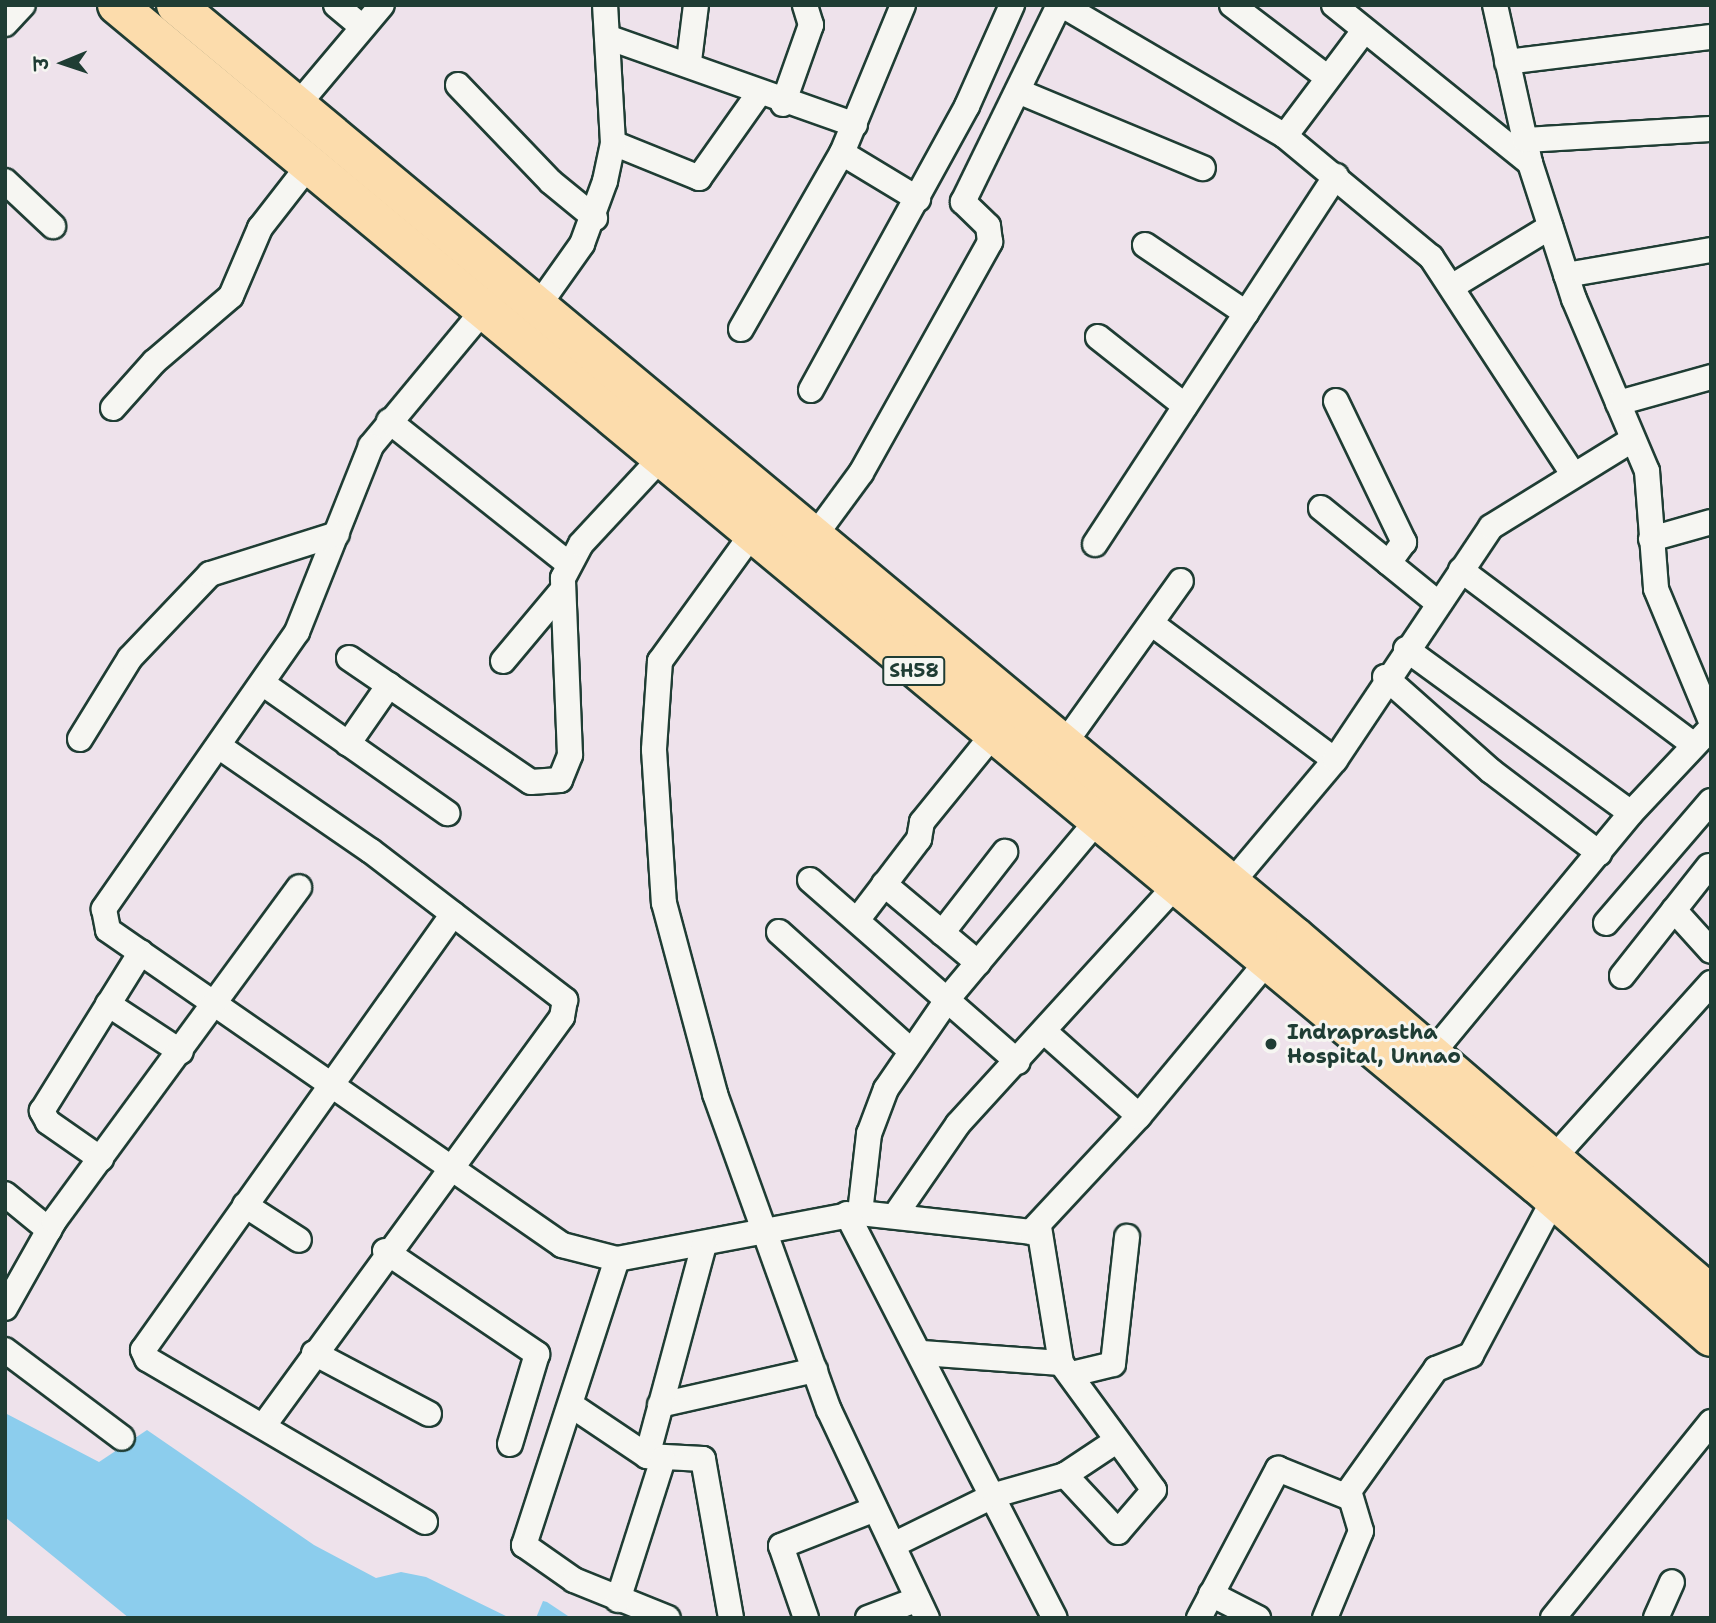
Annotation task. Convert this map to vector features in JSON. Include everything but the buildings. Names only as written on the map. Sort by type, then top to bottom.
[{"type":"main road","name":"SH58","points":[[117,5],[309,165],[495,297],[536,309],[811,541],[1062,747],[1218,899],[1430,1056],[1550,1162],[1707,1317]]},
{"type":"main road","name":"SH58","points":[[182,7],[296,107],[661,458],[1175,886],[1218,899],[1267,962],[1554,1199],[1707,1317]]},
{"type":"street","points":[[5,24],[23,5]]},
{"type":"street","points":[[336,5],[362,27]]},
{"type":"street","points":[[296,107],[382,5]]},
{"type":"street","points":[[536,309],[595,218],[613,143],[606,5]]},
{"type":"street","points":[[689,61],[696,5]]},
{"type":"street","points":[[783,104],[811,24],[805,5]]},
{"type":"street","points":[[741,329],[842,153],[903,5]]},
{"type":"street","points":[[811,390],[918,199],[964,110],[1012,5]]},
{"type":"street","points":[[811,541],[861,473],[990,242],[988,226],[963,202],[1061,5],[1285,136],[1431,257],[1453,286],[1573,474]]},
{"type":"street","points":[[1233,5],[1327,77]]},
{"type":"street","points":[[1334,5],[1363,32],[1527,152],[1711,129]]},
{"type":"street","points":[[1495,5],[1527,152],[1550,227],[1566,275],[1647,471],[1656,589],[1711,721]]},
{"type":"street","points":[[1285,136],[1363,32]]},
{"type":"street","points":[[607,37],[689,61],[783,104],[855,125]]},
{"type":"street","points":[[1507,62],[1711,37]]},
{"type":"street","points":[[458,85],[541,173],[595,218]]},
{"type":"street","points":[[613,143],[699,178],[760,92]]},
{"type":"street","points":[[1020,92],[1203,168]]},
{"type":"street","points":[[964,110],[1002,127]]},
{"type":"street","points":[[842,153],[918,199]]},
{"type":"street","points":[[113,408],[154,362],[231,296],[260,228],[309,165]]},
{"type":"street","points":[[1095,544],[1336,176]]},
{"type":"street","points":[[5,181],[53,226]]},
{"type":"street","points":[[1453,286],[1550,227]]},
{"type":"street","points":[[1145,245],[1246,313]]},
{"type":"street","points":[[1566,275],[1711,250]]},
{"type":"street","points":[[495,297],[390,421],[362,462],[319,589],[265,685],[102,915],[108,930],[449,1169],[572,1251],[617,1259],[704,1245],[764,1229],[853,1213],[896,1214],[1009,1233],[1039,1227],[1139,1116],[1267,962]]},
{"type":"street","points":[[1098,337],[1185,406]]},
{"type":"street","points":[[1618,403],[1711,377]]},
{"type":"street","points":[[1336,401],[1404,542],[1389,563]]},
{"type":"street","points":[[390,421],[569,564]]},
{"type":"street","points":[[1218,899],[1335,760],[1385,677],[1503,515],[1632,440]]},
{"type":"street","points":[[349,658],[531,782],[554,783],[569,755],[560,593],[569,564],[661,458]]},
{"type":"street","points":[[1321,508],[1438,603]]},
{"type":"street","points":[[1651,539],[1711,522]]},
{"type":"street","points":[[80,739],[130,659],[210,574],[337,534]]},
{"type":"street","points":[[752,534],[667,644],[655,687],[656,851],[676,964],[764,1229],[814,1370],[923,1608],[868,1618]]},
{"type":"street","points":[[1430,1056],[1631,813],[1702,736],[1461,570]]},
{"type":"street","points":[[1062,747],[1154,626],[1181,581]]},
{"type":"street","points":[[503,661],[560,593]]},
{"type":"street","points":[[1154,626],[1335,760]]},
{"type":"street","points":[[1406,649],[1631,813]]},
{"type":"street","points":[[1385,677],[1492,771],[1599,853]]},
{"type":"street","points":[[265,685],[447,813]]},
{"type":"street","points":[[348,744],[388,685]]},
{"type":"street","points":[[858,919],[919,839],[922,822],[992,736]]},
{"type":"street","points":[[220,747],[559,991],[566,1008],[449,1169],[385,1251],[264,1425]]},
{"type":"street","points":[[1606,923],[1711,801]]},
{"type":"street","points":[[1055,1618],[853,1213],[876,1111],[910,1050],[950,996],[1097,822]]},
{"type":"street","points":[[942,933],[1005,852]]},
{"type":"street","points":[[1622,976],[1709,866]]},
{"type":"street","points":[[810,880],[950,996],[1018,1062]]},
{"type":"street","points":[[884,884],[978,963]]},
{"type":"street","points":[[896,1214],[958,1124],[1047,1034],[1175,886]]},
{"type":"street","points":[[5,1308],[49,1230],[217,1004],[299,887]]},
{"type":"street","points":[[1674,910],[1711,951]]},
{"type":"street","points":[[425,1522],[143,1353],[453,914]]},
{"type":"street","points":[[779,932],[910,1050]]},
{"type":"street","points":[[101,1159],[42,1114],[141,952]]},
{"type":"street","points":[[1550,1162],[1711,983]]},
{"type":"street","points":[[108,1004],[181,1052]]},
{"type":"street","points":[[1047,1034],[1139,1116]]},
{"type":"street","points":[[5,1194],[49,1230]]},
{"type":"street","points":[[1348,1497],[1436,1369],[1471,1355],[1554,1199]]},
{"type":"street","points":[[246,1205],[299,1240]]},
{"type":"street","points":[[1039,1227],[1067,1368],[1116,1441],[1154,1488],[1124,1532],[1116,1532],[1065,1475]]},
{"type":"street","points":[[922,1353],[1067,1368],[1113,1364],[1127,1237]]},
{"type":"street","points":[[618,1600],[655,1457],[660,1405],[704,1245]]},
{"type":"street","points":[[385,1251],[537,1354],[510,1444]]},
{"type":"street","points":[[617,1259],[574,1407],[524,1545],[618,1600],[668,1618]]},
{"type":"street","points":[[5,1350],[122,1438]]},
{"type":"street","points":[[314,1353],[429,1415]]},
{"type":"street","points":[[660,1405],[814,1370]]},
{"type":"street","points":[[574,1407],[655,1457],[695,1456],[706,1465],[731,1618]]},
{"type":"street","points":[[1553,1618],[1711,1422]]},
{"type":"street","points":[[893,1545],[995,1495],[1065,1475],[1116,1441]]},
{"type":"street","points":[[1199,1618],[1278,1469],[1348,1497],[1360,1531],[1325,1618]]},
{"type":"street","points":[[806,1618],[781,1546],[875,1508]]},
{"type":"street","points":[[1656,1618],[1672,1582]]},
{"type":"street","points":[[1211,1594],[1258,1618]]},
{"type":"water","points":[[5,1413],[99,1462],[147,1430],[314,1545],[376,1578],[401,1572],[426,1577],[510,1618],[129,1618],[5,1517]]},
{"type":"water","points":[[543,1601],[547,1602],[571,1618],[536,1618]]},
{"type":"place","name":"Indraprastha Hospital, Unnao","points":[[1271,1044]]}]
